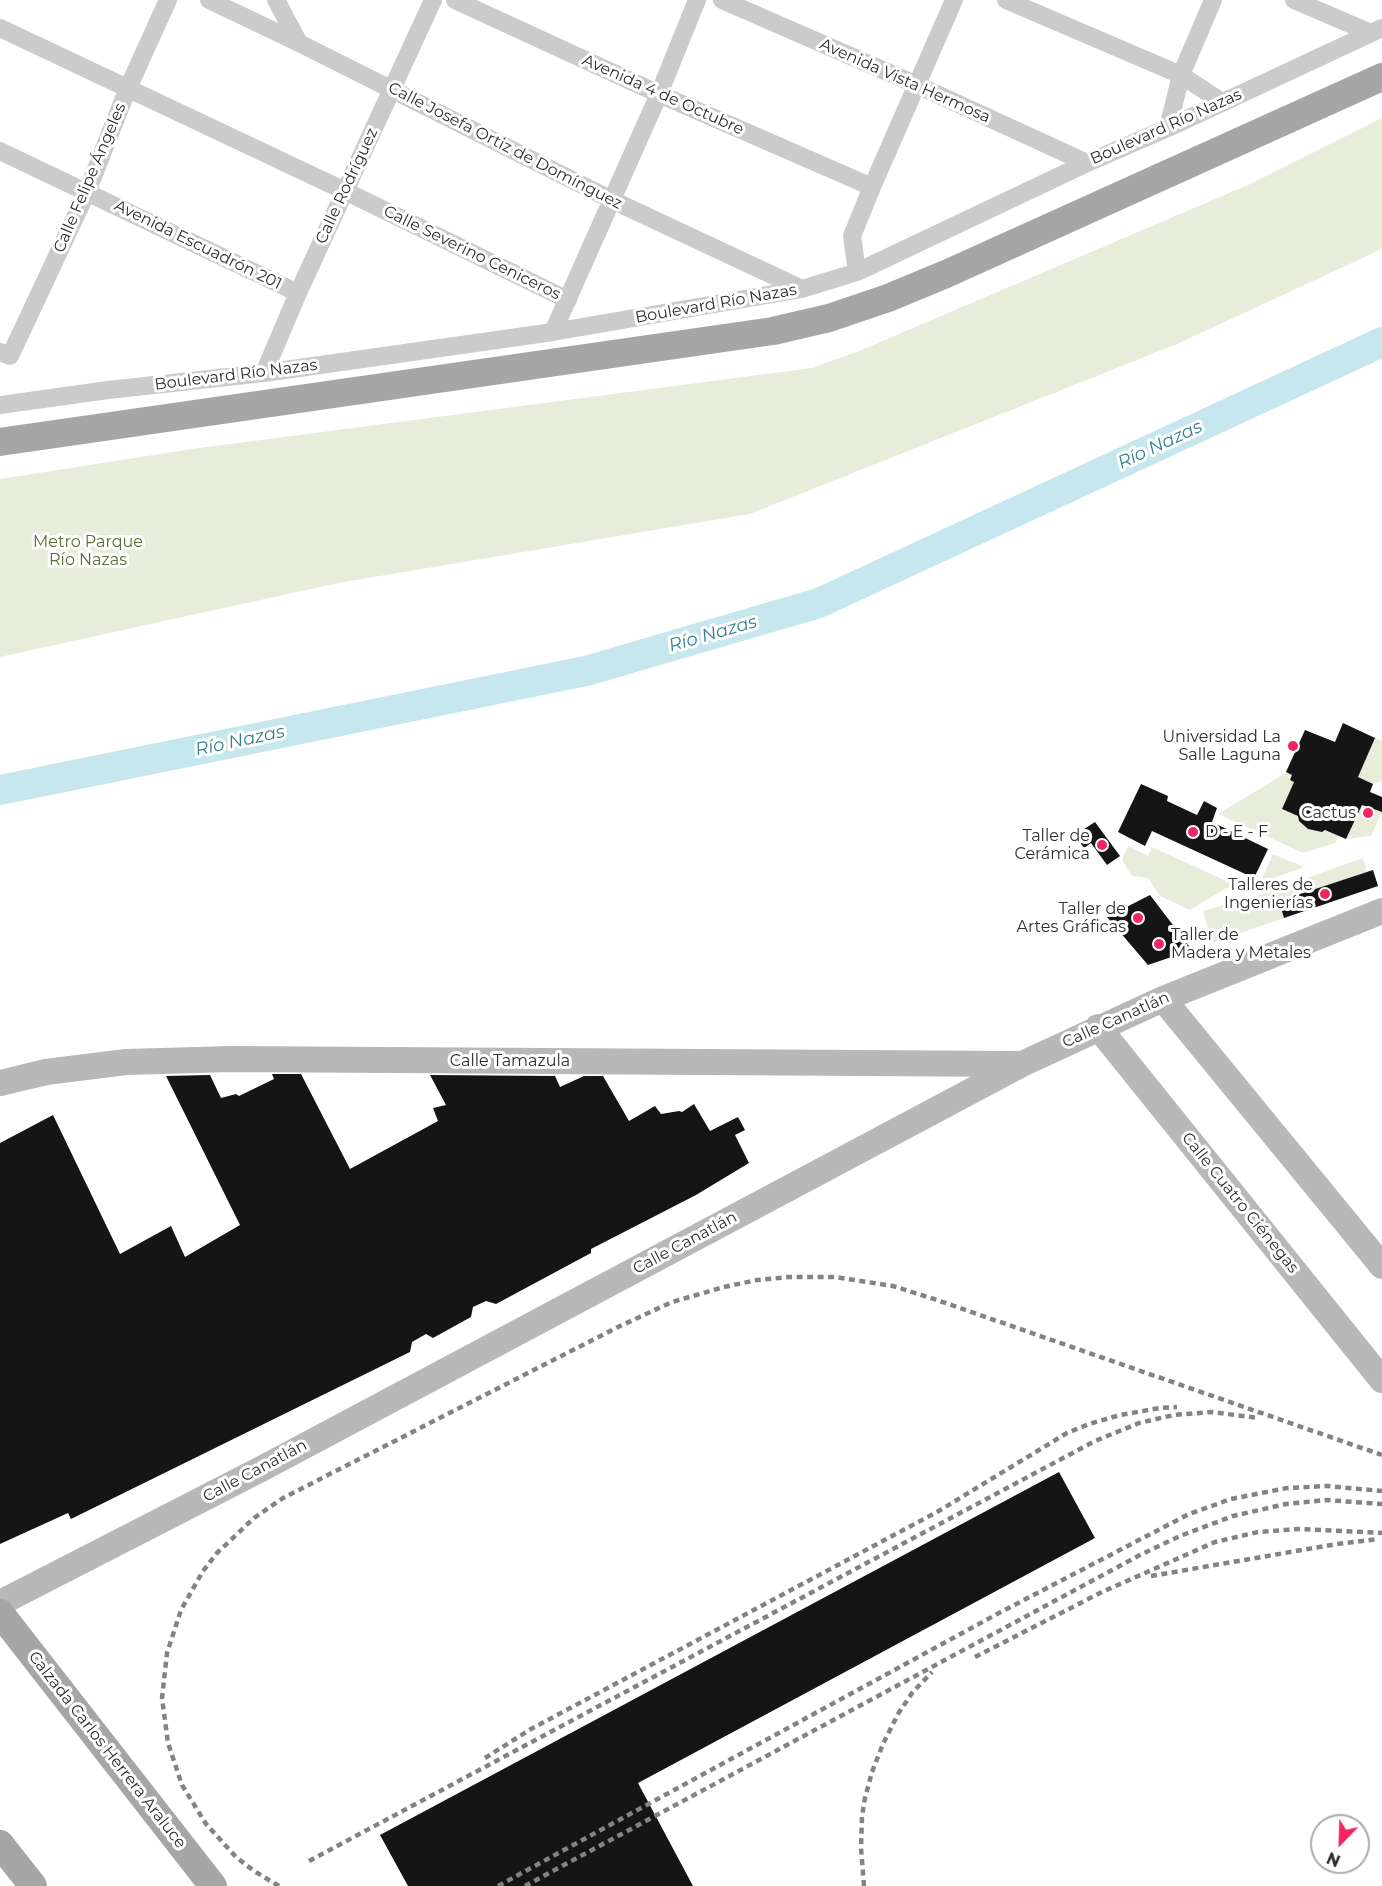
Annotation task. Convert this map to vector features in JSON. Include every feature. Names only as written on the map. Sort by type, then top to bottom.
[{"type":"main road","name":"Boulevard Río Nazas","points":[[0,442],[773,331],[829,318],[888,298],[946,274],[1382,77]]},
{"type":"main road","name":"Calzada Carlos Herrera Araluce","points":[[0,1613],[213,1886]]},
{"type":"main road","points":[[0,1844],[33,1886]]},
{"type":"street","name":"Calle Felipe Ángeles","points":[[5,354],[87,192],[128,88],[168,0]]},
{"type":"street","name":"Calle Josefa Ortiz de Domínguez","points":[[209,0],[612,200],[802,289]]},
{"type":"street","points":[[276,0],[299,43]]},
{"type":"street","name":"Calle Rodríguez","points":[[264,373],[298,293],[433,0]]},
{"type":"street","name":"Avenida 4 de Octubre","points":[[455,0],[659,94],[872,187]]},
{"type":"street","points":[[568,300],[659,94],[697,0]]},
{"type":"street","name":"Avenida Vista Hermosa","points":[[722,0],[917,85],[1087,163]]},
{"type":"street","points":[[857,272],[852,236],[954,0]]},
{"type":"street","points":[[1006,0],[1181,75],[1222,102]]},
{"type":"street","points":[[1168,128],[1181,75],[1213,0]]},
{"type":"street","points":[[1294,0],[1376,31]]},
{"type":"street","name":"Calle Severino Ceniceros","points":[[0,28],[345,191],[568,300],[553,332]]},
{"type":"street","name":"Boulevard Río Nazas","points":[[0,405],[108,390],[264,373],[553,332],[802,289],[857,272],[1087,163],[1168,128],[1376,31]]},
{"type":"street","name":"Avenida Escuadrón 201","points":[[0,151],[298,293]]},
{"type":"street","name":"Calle Canatlán","points":[[0,1603],[263,1468],[1022,1064],[1163,999],[1382,911]]},
{"type":"street","points":[[1163,999],[1382,1266]]},
{"type":"street","name":"Calle Cuatro Ciénegas","points":[[1098,1027],[1382,1380]]},
{"type":"street","name":"Calle Tamazula","points":[[0,1083],[46,1072],[126,1062],[231,1059],[1022,1064]]},
{"type":"green space","name":"Metro Parque Río Nazas","points":[[1382,118],[1382,249],[1177,344],[750,514],[338,583],[0,657],[0,479],[192,449],[812,368],[859,351],[1248,185]]},
{"type":"green space","points":[[1375,738],[1382,741],[1382,781],[1373,784],[1358,777]]},
{"type":"green space","points":[[1286,773],[1292,775],[1290,780],[1294,782],[1282,809],[1298,816],[1299,821],[1308,829],[1322,832],[1325,830],[1339,835],[1335,843],[1303,853],[1218,814]]},
{"type":"green space","points":[[1362,805],[1382,812],[1371,836],[1346,839]]},
{"type":"green space","points":[[1128,846],[1148,856],[1152,847],[1233,884],[1190,910],[1160,896],[1148,878],[1132,876],[1122,860]]},
{"type":"green space","points":[[1273,854],[1304,867],[1260,883]]},
{"type":"green space","points":[[1363,858],[1367,872],[1280,901],[1284,918],[1212,943],[1203,911],[1265,893]]},
{"type":"building","points":[[1343,723],[1375,738],[1358,777],[1373,784],[1370,792],[1382,797],[1382,812],[1362,805],[1346,839],[1325,830],[1322,832],[1308,829],[1299,821],[1298,816],[1282,809],[1294,782],[1290,780],[1292,775],[1286,772],[1305,730],[1335,742]]},
{"type":"building","name":"D - E - F","points":[[1141,784],[1168,796],[1167,801],[1197,815],[1204,801],[1217,808],[1212,822],[1268,849],[1254,878],[1152,831],[1145,846],[1118,832]]},
{"type":"building","name":"Taller de Cerámica","points":[[1095,822],[1120,856],[1107,865],[1091,843],[1084,848],[1075,835]]},
{"type":"building","name":"Talleres de Ingenierías","points":[[1373,870],[1378,886],[1284,918],[1279,901]]},
{"type":"building","points":[[1150,895],[1192,950],[1148,965],[1107,917]]},
{"type":"building","points":[[272,1074],[301,1074],[350,1169],[438,1121],[433,1108],[446,1105],[430,1075],[555,1076],[560,1087],[584,1076],[603,1076],[629,1121],[655,1106],[661,1114],[682,1112],[694,1104],[710,1131],[738,1117],[745,1130],[735,1135],[749,1163],[696,1195],[591,1249],[591,1253],[496,1304],[486,1301],[473,1307],[471,1317],[433,1338],[426,1334],[412,1342],[410,1352],[71,1519],[68,1513],[0,1544],[0,1143],[53,1115],[120,1254],[171,1226],[185,1257],[240,1225],[166,1076],[210,1075],[221,1098],[236,1094],[239,1096],[274,1079]]},
{"type":"building","points":[[1059,1472],[1095,1538],[638,1783],[693,1886],[408,1886],[380,1835]]},
{"type":"waterway","name":"Río Nazas","points":[[0,790],[586,671],[819,603],[1382,342]]},
{"type":"railway","points":[[279,1886],[236,1857],[206,1824],[182,1785],[168,1743],[162,1698],[167,1653],[181,1610],[203,1571],[217,1553],[254,1518],[283,1498],[618,1327],[672,1302],[724,1287],[757,1280],[789,1277],[835,1277],[893,1286],[1382,1455]]},
{"type":"railway","points":[[485,1758],[531,1729],[937,1512],[1067,1433],[1120,1415],[1177,1407]]},
{"type":"railway","points":[[309,1861],[1095,1441],[1139,1423],[1174,1415],[1211,1412],[1259,1418]]},
{"type":"railway","points":[[498,1886],[999,1613],[1189,1514],[1231,1499],[1287,1488],[1327,1486],[1382,1491]]},
{"type":"railway","points":[[525,1886],[1140,1555],[1180,1536],[1233,1516],[1286,1504],[1326,1500],[1382,1504]]},
{"type":"railway","points":[[975,1657],[1102,1592],[1215,1542],[1258,1532],[1298,1529],[1382,1533]]},
{"type":"railway","points":[[1151,1576],[1379,1539]]},
{"type":"railway","points":[[864,1886],[861,1848],[862,1816],[872,1772],[898,1714],[912,1693],[932,1672]]},
{"type":"place","name":"Universidad La Salle Laguna","points":[[1293,746]]},
{"type":"place","name":"Cactus","points":[[1368,813]]},
{"type":"place","name":"D - E - F","points":[[1193,832]]},
{"type":"place","name":"Taller de Cerámica","points":[[1102,845]]},
{"type":"place","name":"Talleres de Ingenierías","points":[[1325,894]]},
{"type":"place","name":"Taller de Artes Gráficas","points":[[1138,918]]},
{"type":"place","name":"Taller de Madera y Metales","points":[[1159,944]]}]
